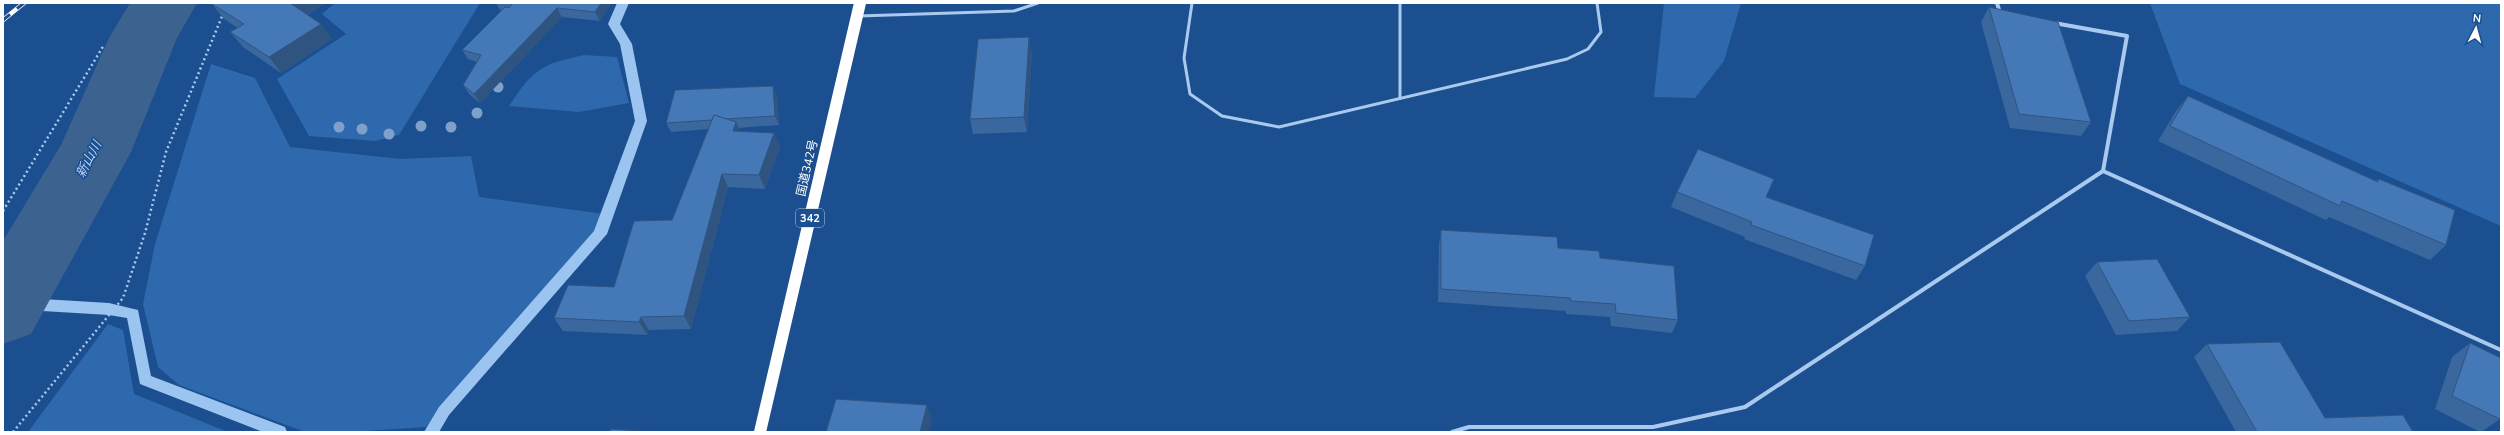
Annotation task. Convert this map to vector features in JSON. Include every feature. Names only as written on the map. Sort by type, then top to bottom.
[{"type":"highway","name":"国道342号","points":[[760,432],[860,3]]},
{"type":"street","points":[[1997,3],[2000,14],[2007,15]]},
{"type":"street","points":[[1452,432],[1469,427],[1653,427],[1746,407],[2103,171],[2127,36],[2052,23]]},
{"type":"street","points":[[2103,171],[2501,350]]},
{"type":"lane","points":[[857,16],[1014,11],[1038,3]]},
{"type":"lane","points":[[1192,3],[1184,58],[1190,94],[1222,116],[1279,127],[1567,59],[1588,49],[1601,32],[1597,3]]},
{"type":"lane","points":[[1400,3],[1400,98]]},
{"type":"path","points":[[13,432],[123,298],[145,233],[166,152],[225,9]]},
{"type":"path","points":[[3,211],[104,44]]},
{"type":"shaded area","points":[[335,3],[480,3],[399,135],[375,141],[309,136],[277,79],[346,34],[322,14]]},
{"type":"shaded area","points":[[1664,3],[1741,3],[1724,61],[1695,98],[1654,97]]},
{"type":"shaded area","points":[[2150,3],[2501,3],[2501,226],[2180,84]]},
{"type":"shaded area","points":[[584,55],[617,57],[629,103],[579,112],[509,106],[525,84],[540,70],[548,65]]},
{"type":"shaded area","points":[[211,64],[255,78],[290,147],[400,159],[471,156],[479,197],[604,214],[592,237],[426,427],[349,432],[305,432],[179,385],[158,367],[143,304],[155,244]]},
{"type":"shaded area","points":[[108,324],[123,330],[134,394],[228,432],[28,432]]},
{"type":"building","points":[[290,3],[321,24],[269,57],[230,32],[244,24],[212,4]]},
{"type":"building","points":[[513,3],[601,3],[595,12],[557,8],[474,94],[463,85],[481,55],[462,50],[505,7],[509,8]]},
{"type":"building","points":[[1989,7],[2058,22],[2091,122],[2019,114]]},
{"type":"building","points":[[1029,37],[1024,117],[970,119],[978,39]]},
{"type":"building","points":[[773,86],[775,116],[726,119],[714,115],[712,120],[666,123],[675,90]]},
{"type":"building","points":[[2188,96],[2378,182],[2379,179],[2455,210],[2446,245],[2342,201],[2340,206],[2170,126]]},
{"type":"building","points":[[714,115],[736,122],[733,131],[774,133],[759,175],[722,174],[684,316],[641,317],[639,322],[554,318],[568,285],[614,287],[634,221],[672,220]]},
{"type":"building","points":[[1698,149],[1774,179],[1766,197],[1874,235],[1865,266],[1751,225],[1752,222],[1677,192]]},
{"type":"building","points":[[1441,230],[1557,237],[1558,248],[1599,251],[1600,258],[1674,266],[1678,320],[1616,313],[1615,304],[1571,301],[1570,298],[1441,289]]},
{"type":"building","points":[[2157,259],[2190,317],[2129,321],[2097,262]]},
{"type":"building","points":[[2280,342],[2325,418],[2403,415],[2413,432],[2257,432],[2207,344]]},
{"type":"building","points":[[2470,343],[2501,358],[2500,419],[2452,396]]},
{"type":"building","points":[[836,399],[927,405],[920,432],[826,432]]},
{"type":"building","points":[[611,429],[652,432],[610,432]]},
{"type":"waterway","name":"新山川","points":[[3,311],[94,152],[143,38],[164,3]]},
{"type":"waterway","points":[[431,432],[444,411],[600,234],[641,121],[626,44],[614,24],[623,3]]},
{"type":"waterway","points":[[9,303],[109,309],[133,314],[145,380],[280,432]]},
{"type":"railway","points":[[3,20],[24,3]]}]
